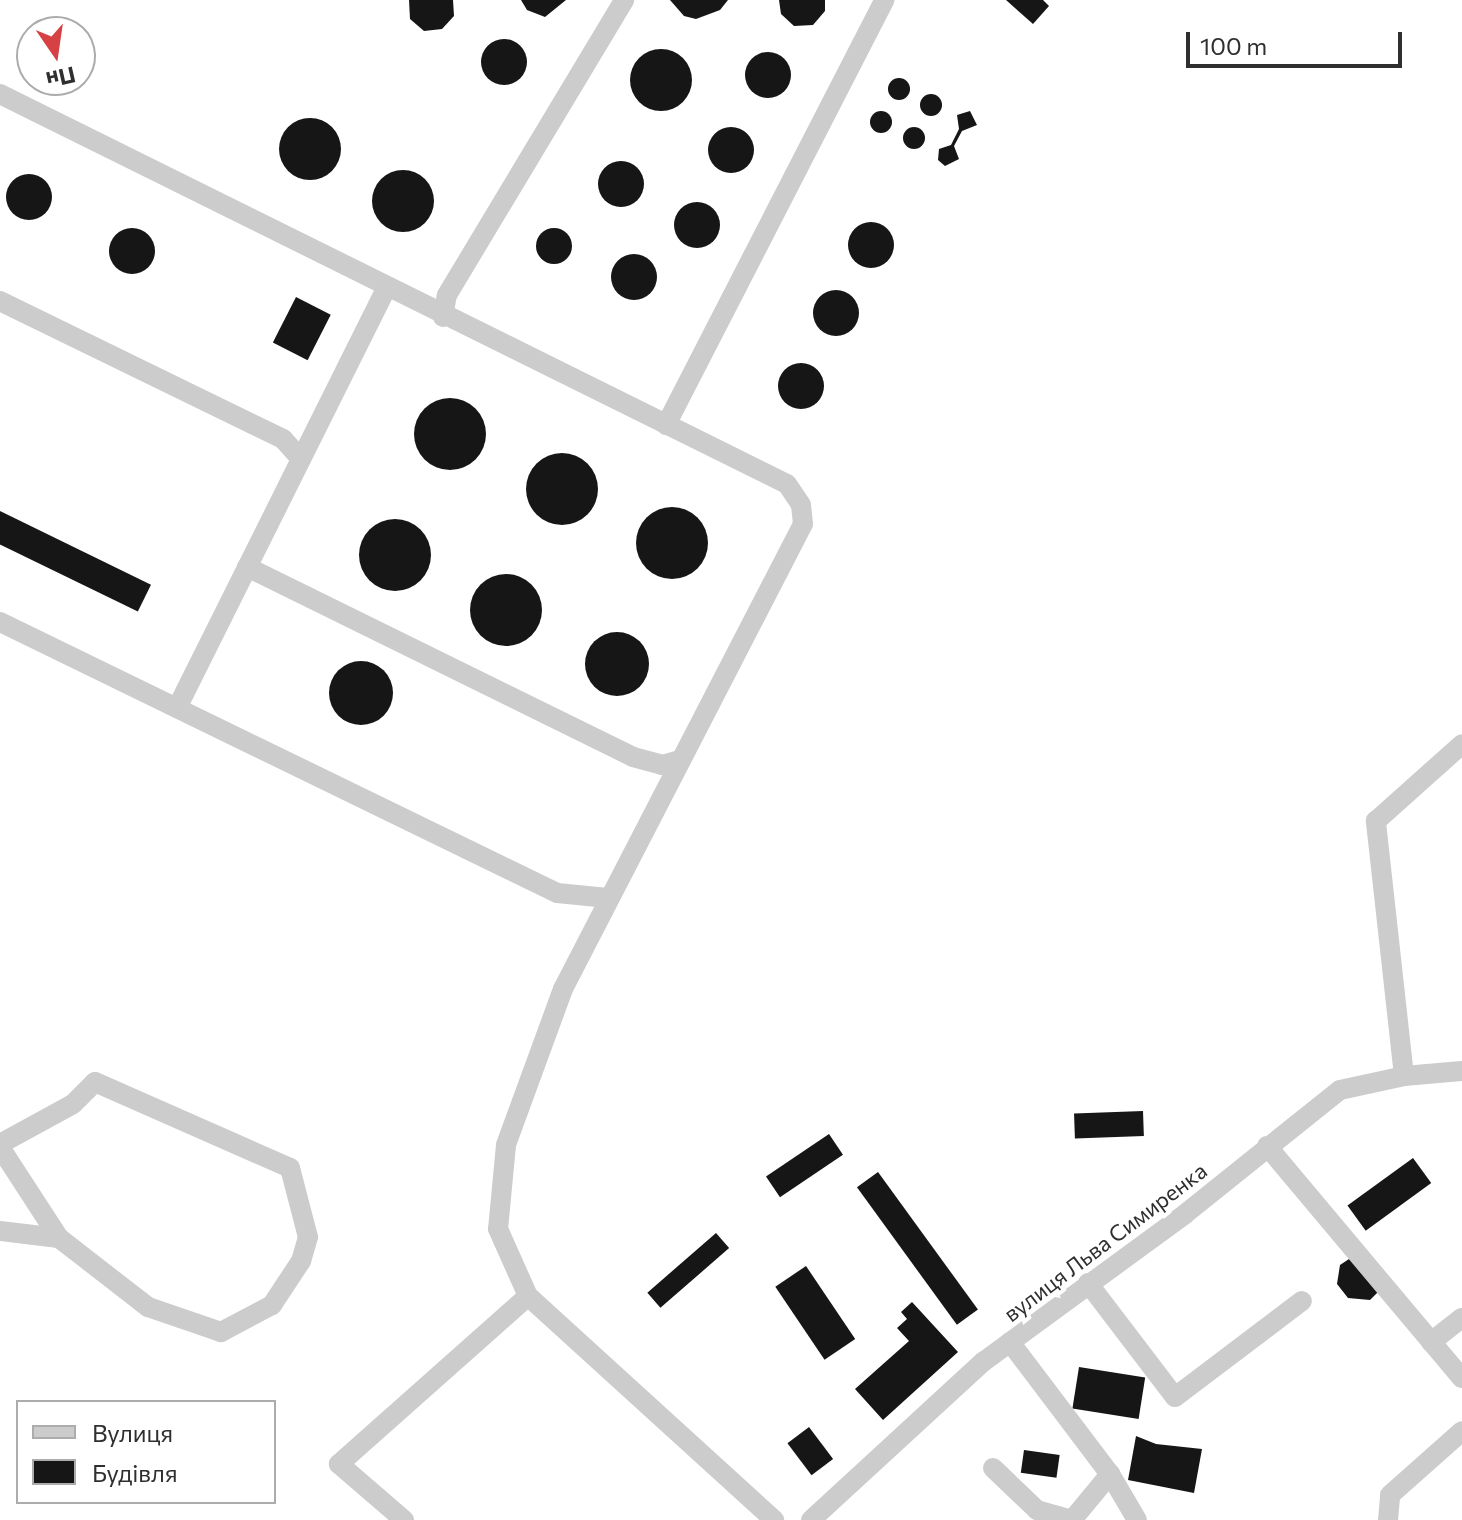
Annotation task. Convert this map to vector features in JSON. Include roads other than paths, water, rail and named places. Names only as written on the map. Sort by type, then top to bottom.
[{"type":"street","points":[[443,317],[447,295],[624,0]]},
{"type":"street","points":[[666,425],[884,0]]},
{"type":"street","points":[[0,94],[443,317],[787,484],[801,505],[803,524],[563,989],[506,1145],[498,1229],[528,1296],[774,1520]]},
{"type":"street","points":[[177,708],[386,288]]},
{"type":"street","points":[[0,301],[283,439],[301,459]]},
{"type":"street","points":[[247,567],[633,757],[662,765],[680,760]]},
{"type":"street","points":[[0,622],[557,893],[608,898]]},
{"type":"street","points":[[1404,1076],[1376,821],[1462,744]]},
{"type":"street","name":"вулиця Льва Симиренка","points":[[811,1520],[1010,1342],[1185,1214],[1340,1090],[1404,1076],[1462,1071]]},
{"type":"street","points":[[95,1082],[290,1168],[308,1237],[301,1261],[272,1305],[221,1332],[148,1307],[59,1238],[0,1145],[73,1104],[95,1082]]},
{"type":"street","points":[[1267,1146],[1462,1378]]},
{"type":"street","points":[[0,1231],[59,1238]]},
{"type":"street","points":[[1088,1283],[1175,1397],[1302,1301]]},
{"type":"street","points":[[404,1520],[339,1464],[528,1296]]},
{"type":"street","points":[[1431,1342],[1462,1318]]},
{"type":"street","points":[[1010,1342],[1110,1474],[1137,1520]]},
{"type":"street","points":[[1388,1520],[1390,1495],[1462,1431]]},
{"type":"street","points":[[993,1468],[1037,1510],[1072,1520],[1110,1474]]}]
